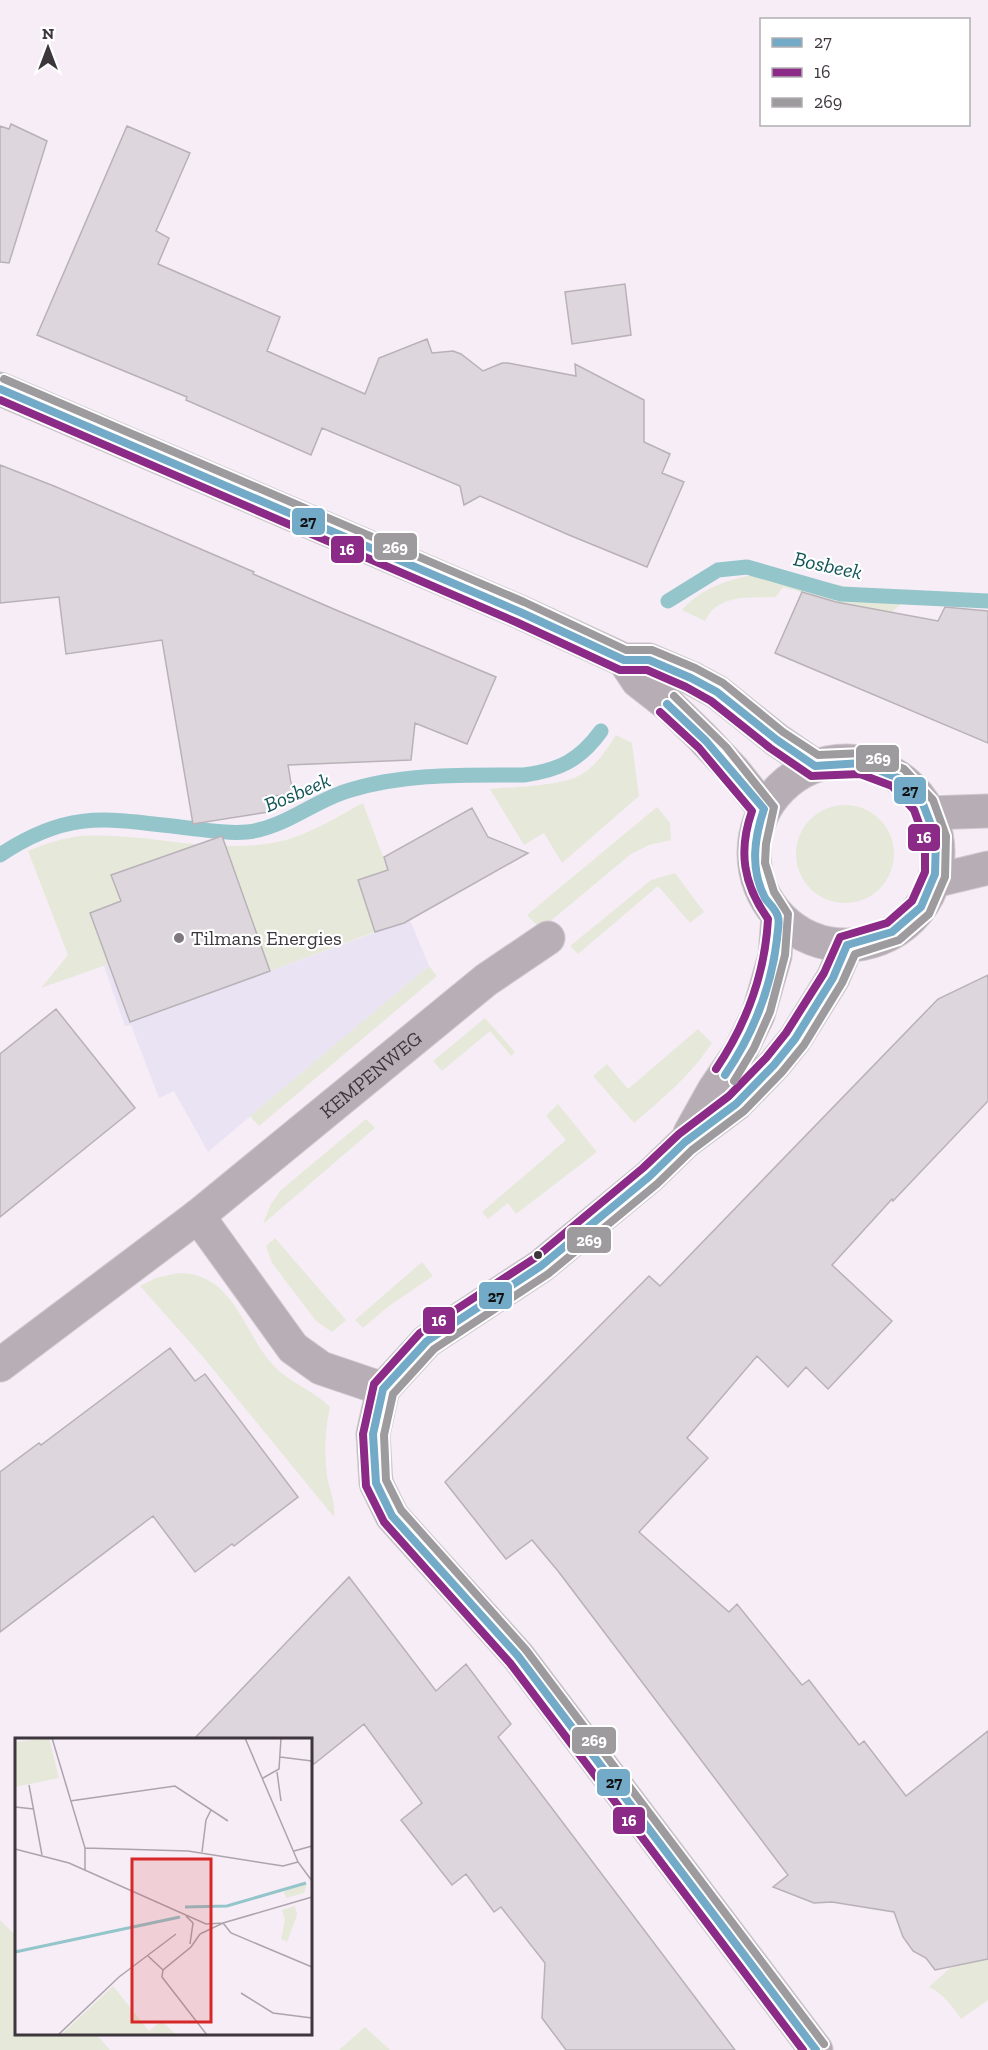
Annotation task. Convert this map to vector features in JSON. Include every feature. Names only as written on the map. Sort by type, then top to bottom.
[{"type":"main road","points":[[0,389],[520,612],[624,660],[649,660],[691,678],[717,692],[777,740],[815,766]]},
{"type":"main road","points":[[624,660],[638,681],[670,706],[701,736],[765,809]]},
{"type":"main road","points":[[848,761],[881,768],[895,775],[909,786],[928,813],[935,829],[938,846],[934,881],[926,898],[915,914],[884,937],[866,943],[847,945],[828,943],[809,937],[778,916],[766,900],[759,883],[754,865],[754,846],[757,827],[765,809],[774,795],[786,784],[815,766],[848,761]]},
{"type":"main road","points":[[928,813],[988,811]]},
{"type":"main road","points":[[934,881],[988,868]]},
{"type":"main road","points":[[685,1142],[714,1090],[740,1052],[758,1015],[775,956],[778,916]]},
{"type":"main road","points":[[816,2050],[518,1656],[392,1515],[376,1483],[373,1434],[383,1389],[426,1341],[541,1266],[650,1176],[685,1142],[736,1104],[786,1051],[828,987],[847,945]]},
{"type":"street","name":"KEMPENWEG","points":[[0,1365],[198,1216],[486,980],[548,938]]},
{"type":"street","points":[[198,1216],[293,1348],[321,1368],[383,1389]]},
{"type":"shaded area","points":[[182,850],[231,862],[270,971],[410,920],[429,966],[208,1152],[174,1091],[159,1098],[131,1025],[125,1026],[104,966],[108,964],[90,913],[121,901],[111,875]]},
{"type":"green space","points":[[761,574],[780,574],[877,592],[913,593],[892,612],[836,602],[783,587],[776,597],[727,601],[711,612],[705,621],[682,610],[699,595],[718,585]]},
{"type":"green space","points":[[616,735],[632,743],[639,796],[562,863],[544,833],[524,845],[490,789],[538,785],[574,778],[597,761]]},
{"type":"green space","points":[[363,803],[388,870],[358,881],[375,932],[270,971],[231,862],[181,850],[112,874],[121,901],[90,913],[109,964],[41,988],[68,955],[28,851],[67,838],[81,836],[129,837],[224,846],[272,843],[296,837]]},
{"type":"green space","points":[[845,805],[864,809],[880,819],[890,835],[894,854],[890,873],[880,889],[864,899],[845,903],[826,899],[810,889],[800,873],[796,854],[800,835],[810,819],[826,809]]},
{"type":"green space","points":[[657,807],[670,823],[671,840],[649,845],[631,854],[541,929],[527,915]]},
{"type":"green space","points":[[675,873],[704,912],[690,923],[658,886],[578,954],[570,946],[651,880]]},
{"type":"green space","points":[[429,966],[437,976],[259,1126],[250,1116]]},
{"type":"green space","points":[[485,1018],[515,1052],[511,1056],[490,1031],[442,1071],[433,1061]]},
{"type":"green space","points":[[698,1029],[712,1043],[704,1055],[686,1076],[634,1123],[593,1076],[607,1064],[628,1089]]},
{"type":"green space","points":[[558,1104],[597,1152],[516,1214],[508,1203],[488,1219],[482,1212],[566,1140],[546,1116]]},
{"type":"green space","points":[[366,1119],[375,1128],[263,1224],[271,1204],[281,1190]]},
{"type":"green space","points":[[275,1238],[346,1320],[332,1332],[316,1321],[272,1263],[266,1246]]},
{"type":"green space","points":[[422,1262],[433,1276],[389,1306],[363,1328],[355,1320]]},
{"type":"green space","points":[[178,1273],[197,1276],[213,1283],[225,1293],[274,1366],[330,1407],[326,1432],[326,1458],[334,1517],[203,1357],[140,1286],[156,1278]]},
{"type":"green space","points":[[0,1920],[15,1935],[15,2035],[97,2035],[110,2050],[0,2050]]},
{"type":"green space","points":[[988,1957],[988,2000],[961,2019],[943,1997],[929,1987],[950,1968]]},
{"type":"green space","points":[[365,2027],[390,2050],[339,2050]]},
{"type":"building","points":[[11,124],[47,141],[9,263],[0,262],[0,126],[9,129]]},
{"type":"building","points":[[127,126],[190,153],[156,231],[169,238],[158,264],[280,317],[267,351],[365,394],[379,358],[427,339],[432,353],[453,351],[461,354],[483,371],[502,363],[508,363],[576,376],[575,364],[644,400],[644,442],[670,454],[662,473],[684,482],[647,567],[480,496],[464,505],[460,486],[322,428],[311,455],[186,400],[187,397],[37,335]]},
{"type":"building","points":[[625,284],[631,335],[572,344],[565,292]]},
{"type":"building","points":[[0,465],[54,486],[336,610],[496,677],[467,744],[415,723],[411,760],[288,765],[293,795],[266,796],[268,812],[193,824],[162,640],[66,654],[59,597],[0,603]]},
{"type":"building","points":[[802,592],[836,602],[938,621],[945,607],[988,611],[988,743],[775,653]]},
{"type":"building","points":[[472,808],[488,837],[528,853],[404,923],[375,932],[358,880],[388,870],[384,857]]},
{"type":"building","name":"Tilmans Energies","points":[[222,836],[270,971],[130,1022],[90,913],[121,901],[111,875]]},
{"type":"building","points":[[988,975],[988,1101],[893,1201],[892,1199],[832,1265],[892,1321],[828,1389],[806,1367],[788,1387],[757,1356],[687,1438],[708,1458],[639,1532],[729,1612],[737,1604],[802,1685],[809,1680],[859,1745],[864,1741],[906,1796],[988,1731],[988,1959],[935,1970],[926,1958],[913,1951],[903,1937],[894,1912],[832,1902],[814,1903],[773,1887],[788,1875],[558,1571],[532,1540],[506,1559],[445,1482],[649,1276],[660,1286],[938,999]]},
{"type":"building","points":[[56,1009],[135,1108],[0,1217],[0,1054]]},
{"type":"building","points":[[170,1348],[195,1381],[205,1374],[298,1497],[234,1546],[232,1544],[195,1572],[153,1516],[0,1632],[0,1472],[39,1443],[41,1445]]},
{"type":"building","points":[[349,1577],[436,1691],[466,1664],[511,1724],[498,1737],[735,2050],[566,2050],[542,2018],[545,1963],[501,1907],[494,1912],[466,1874],[452,1885],[401,1820],[422,1803],[364,1724],[314,1764],[312,1762],[312,1738],[195,1738]]},
{"type":"waterway","name":"Bosbeek","points":[[668,601],[718,570],[747,567],[841,594],[988,601]]},
{"type":"waterway","name":"Bosbeek","points":[[0,855],[25,840],[69,823],[112,820],[217,832],[247,832],[260,830],[286,820],[334,796],[368,785],[435,776],[537,773],[568,762],[585,749],[601,731]]},
{"type":"transit line","name":"269","points":[[4,379],[524,602],[626,650],[652,650],[695,668],[723,683],[783,732],[818,755],[864,753],[904,769],[933,800],[946,836],[945,877],[929,914],[899,940],[855,954],[842,983],[804,1045],[782,1072],[744,1111],[692,1150],[657,1184],[548,1274],[434,1349],[393,1394],[384,1435],[386,1480],[401,1510],[526,1650],[824,2044]]},
{"type":"transit line","name":"27","points":[[0,389],[520,612],[624,660],[649,660],[691,678],[717,692],[777,740],[815,766],[862,763],[898,778],[923,804],[936,838],[935,874],[921,907],[892,932],[847,945],[833,978],[795,1039],[774,1065],[736,1104],[685,1142],[650,1176],[541,1266],[427,1341],[383,1389],[373,1434],[376,1483],[392,1516],[518,1656],[816,2050]]},
{"type":"transit line","name":"16","points":[[0,400],[516,622],[620,670],[647,670],[686,687],[711,701],[770,748],[811,776],[860,774],[892,786],[914,810],[925,840],[925,872],[912,901],[887,923],[840,937],[824,973],[786,1033],[766,1058],[729,1096],[679,1134],[643,1168],[535,1258],[420,1333],[374,1384],[363,1434],[366,1486],[384,1522],[510,1663],[803,2050]]},
{"type":"transit line","name":"269","points":[[674,696],[726,747],[774,807],[766,844],[765,863],[774,892],[788,914],[785,955],[770,1012],[754,1048],[734,1081]]},
{"type":"transit line","name":"27","points":[[667,704],[706,741],[764,809],[756,843],[755,865],[760,887],[778,917],[777,939],[770,976],[759,1010],[744,1043],[725,1075]]},
{"type":"transit line","name":"16","points":[[660,712],[699,748],[752,811],[745,840],[745,867],[753,893],[768,919],[766,939],[758,979],[745,1016],[716,1069]]},
{"type":"place","name":"Tilmans Energies","points":[[179,938]]}]
